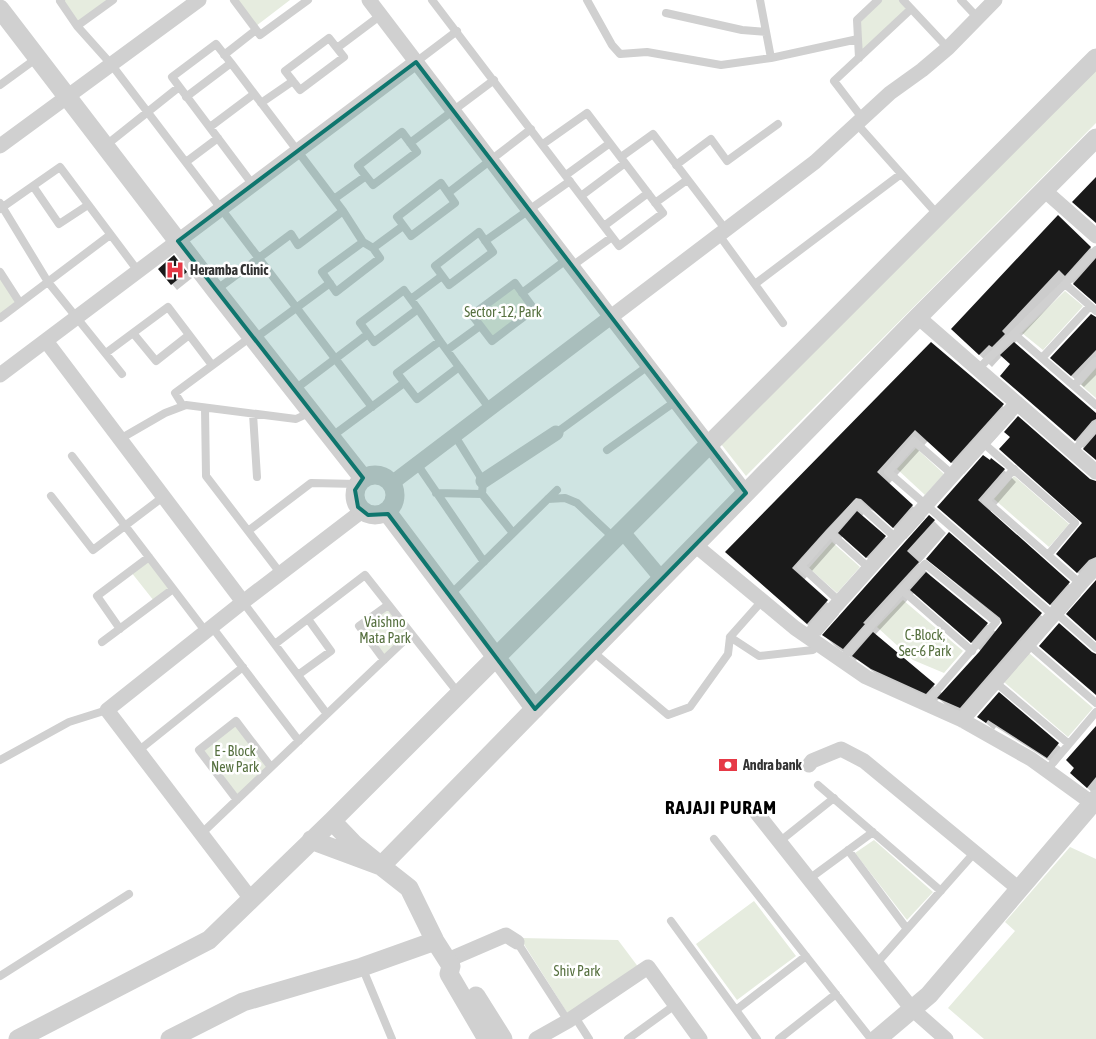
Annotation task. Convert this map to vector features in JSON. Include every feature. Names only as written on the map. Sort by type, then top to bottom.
[{"type":"street","points":[[0,146],[68,97],[184,7],[199,0]]},
{"type":"street","points":[[369,0],[746,493]]},
{"type":"street","points":[[392,483],[815,162],[890,93],[948,48],[994,0]]},
{"type":"street","points":[[0,9],[216,291],[331,437],[360,481]]},
{"type":"street","points":[[18,1039],[209,940],[332,821],[1096,58]]},
{"type":"street","points":[[0,375],[416,62]]},
{"type":"street","points":[[381,866],[918,317],[1096,138]]},
{"type":"street","points":[[1044,190],[1096,236]]},
{"type":"street","points":[[918,317],[1096,472]]},
{"type":"street","points":[[46,341],[243,602]]},
{"type":"street","points":[[813,641],[839,602],[1017,403]]},
{"type":"street","points":[[483,487],[556,433]]},
{"type":"street","points":[[375,475],[382,476],[392,483],[395,489],[395,502],[387,512],[374,516],[362,511],[356,502],[355,490],[360,481],[375,475]]},
{"type":"street","points":[[251,899],[107,710],[362,511]]},
{"type":"street","points":[[387,512],[535,709]]},
{"type":"street","points":[[618,535],[662,579]]},
{"type":"street","points":[[695,545],[762,601],[813,641],[841,660],[866,676],[962,720],[1031,759],[1095,803],[1067,832],[929,995],[877,1039]]},
{"type":"street","points":[[962,720],[1096,566]]},
{"type":"street","points":[[808,765],[812,761],[841,749],[864,761],[1019,889]]},
{"type":"street","points":[[756,812],[912,1009],[946,1039]]},
{"type":"street","points":[[332,821],[355,845],[409,888],[435,940],[449,963],[449,974],[487,1039]]},
{"type":"street","points":[[311,840],[381,866]]},
{"type":"street","points":[[449,963],[506,935],[517,942]]},
{"type":"street","points":[[170,1039],[243,1002],[362,967],[435,940]]},
{"type":"street","points":[[449,963],[459,968],[503,1039]]},
{"type":"street","points":[[536,1039],[571,1019],[648,967],[700,1039]]},
{"type":"lane","points":[[61,0],[77,26],[111,64],[372,407]]},
{"type":"lane","points":[[77,26],[113,0]]},
{"type":"lane","points":[[234,0],[260,35],[308,0]]},
{"type":"lane","points":[[432,0],[619,246],[663,213],[587,113],[543,144]]},
{"type":"lane","points":[[587,0],[612,45],[620,54],[648,52],[721,65],[771,58],[858,39]]},
{"type":"lane","points":[[760,0],[771,58]]},
{"type":"lane","points":[[859,58],[857,20],[878,0]]},
{"type":"lane","points":[[904,0],[948,48]]},
{"type":"lane","points":[[961,0],[978,17]]},
{"type":"lane","points":[[911,8],[834,81],[860,121],[901,174],[938,215]]},
{"type":"lane","points":[[666,13],[742,30],[766,32]]},
{"type":"lane","points":[[337,48],[381,15]]},
{"type":"lane","points":[[224,55],[256,30]]},
{"type":"lane","points":[[416,62],[457,31]]},
{"type":"lane","points":[[329,38],[344,57],[300,90],[293,81],[285,71],[329,38]]},
{"type":"lane","points":[[253,185],[172,77],[216,44],[343,211],[363,242],[373,248],[380,258],[336,292],[322,272],[363,242]]},
{"type":"lane","points":[[0,85],[38,58]]},
{"type":"lane","points":[[186,97],[230,63]]},
{"type":"lane","points":[[410,143],[494,80]]},
{"type":"lane","points":[[262,103],[293,81]]},
{"type":"lane","points":[[105,146],[179,87]]},
{"type":"lane","points":[[210,127],[254,94]]},
{"type":"lane","points":[[676,165],[711,139],[727,161],[778,124]]},
{"type":"lane","points":[[448,193],[531,129]]},
{"type":"lane","points":[[402,132],[417,152],[373,185],[366,176],[358,166],[402,132]]},
{"type":"lane","points":[[581,196],[653,134],[687,180],[755,284],[783,323]]},
{"type":"lane","points":[[186,162],[218,138]]},
{"type":"lane","points":[[485,241],[528,210],[610,142]]},
{"type":"lane","points":[[122,374],[48,282],[1,206],[60,167],[138,271]]},
{"type":"lane","points":[[755,284],[901,174]]},
{"type":"lane","points":[[334,199],[366,176]]},
{"type":"lane","points":[[655,203],[687,180]]},
{"type":"lane","points":[[441,184],[448,193],[456,203],[411,236],[397,217],[441,184]]},
{"type":"lane","points":[[33,186],[59,224],[88,205]]},
{"type":"lane","points":[[604,226],[648,193]]},
{"type":"lane","points":[[216,291],[291,234],[298,245],[343,211]]},
{"type":"lane","points":[[373,248],[403,226]]},
{"type":"lane","points":[[479,232],[485,241],[493,252],[449,285],[435,266],[479,232]]},
{"type":"lane","points":[[0,318],[110,235]]},
{"type":"lane","points":[[522,293],[612,237]]},
{"type":"lane","points":[[978,369],[1065,284],[1096,250]]},
{"type":"lane","points":[[0,272],[20,303]]},
{"type":"lane","points":[[411,299],[442,276]]},
{"type":"lane","points":[[183,406],[175,393],[330,283]]},
{"type":"lane","points":[[515,283],[522,293],[534,309],[492,341],[472,315],[515,283]]},
{"type":"lane","points":[[1042,358],[1093,308],[1065,284]]},
{"type":"lane","points":[[418,309],[374,342],[360,323],[404,290],[411,299],[490,410]]},
{"type":"lane","points":[[106,353],[168,307],[212,366]]},
{"type":"lane","points":[[447,350],[480,326]]},
{"type":"lane","points":[[133,333],[156,361],[190,335]]},
{"type":"lane","points":[[294,390],[368,334]]},
{"type":"lane","points":[[1014,334],[1096,405]]},
{"type":"lane","points":[[440,341],[397,373],[404,383],[417,399],[459,367]]},
{"type":"lane","points":[[1074,386],[1096,361]]},
{"type":"lane","points":[[556,433],[648,366]]},
{"type":"lane","points":[[331,437],[404,383]]},
{"type":"lane","points":[[606,450],[676,401]]},
{"type":"lane","points":[[120,439],[165,413],[186,405],[296,419],[311,412]]},
{"type":"lane","points":[[205,408],[206,476],[281,574]]},
{"type":"lane","points":[[253,414],[257,476]]},
{"type":"lane","points":[[1073,452],[1096,425]]},
{"type":"lane","points":[[455,436],[483,487],[513,533]]},
{"type":"lane","points":[[953,474],[914,441],[888,472],[1096,648]]},
{"type":"lane","points":[[982,442],[1075,523],[1048,555]]},
{"type":"lane","points":[[72,456],[173,590],[243,668],[299,741]]},
{"type":"lane","points":[[417,464],[484,562]]},
{"type":"lane","points":[[1014,469],[986,501],[1081,584]]},
{"type":"lane","points":[[248,530],[310,483],[360,481]]},
{"type":"lane","points":[[436,493],[483,487]]},
{"type":"lane","points":[[450,595],[557,490]]},
{"type":"lane","points":[[51,496],[93,550],[164,497]]},
{"type":"lane","points":[[548,499],[565,498],[577,503],[618,535]]},
{"type":"lane","points":[[839,602],[801,566],[830,533],[857,503],[896,538]]},
{"type":"lane","points":[[830,533],[869,568]]},
{"type":"lane","points":[[120,629],[97,596],[148,556]]},
{"type":"lane","points":[[841,660],[925,564],[996,622],[926,703]]},
{"type":"lane","points":[[275,644],[365,575],[459,694]]},
{"type":"lane","points":[[102,642],[173,590]]},
{"type":"lane","points":[[902,590],[972,651]]},
{"type":"lane","points":[[592,651],[668,715],[690,707],[728,654],[730,637],[762,601]]},
{"type":"lane","points":[[243,602],[327,714]]},
{"type":"lane","points":[[384,660],[359,626],[388,605]]},
{"type":"lane","points":[[298,675],[331,651],[308,619]]},
{"type":"lane","points":[[201,834],[411,634]]},
{"type":"lane","points":[[730,637],[759,656],[813,650],[813,641]]},
{"type":"lane","points":[[1028,644],[1096,703]]},
{"type":"lane","points":[[138,751],[243,668]]},
{"type":"lane","points":[[995,682],[1069,744]]},
{"type":"lane","points":[[0,760],[69,722],[107,710]]},
{"type":"lane","points":[[1047,770],[1096,712]]},
{"type":"lane","points":[[237,800],[199,750],[236,721],[271,767]]},
{"type":"lane","points":[[818,785],[941,891]]},
{"type":"lane","points":[[779,842],[834,798]]},
{"type":"lane","points":[[809,879],[873,832]]},
{"type":"lane","points":[[714,839],[871,1039]]},
{"type":"lane","points":[[848,850],[907,929]]},
{"type":"lane","points":[[876,964],[975,852]]},
{"type":"lane","points":[[0,976],[129,894]]},
{"type":"lane","points":[[671,921],[757,1039]]},
{"type":"lane","points":[[517,942],[571,1019],[589,1039]]},
{"type":"lane","points":[[736,1010],[806,956]]},
{"type":"lane","points":[[362,967],[392,1039]]},
{"type":"lane","points":[[779,1039],[836,994]]},
{"type":"lane","points":[[628,1039],[675,1005]]},
{"type":"highlighted area","points":[[416,62],[746,493],[535,709],[388,514],[368,515],[358,507],[355,490],[363,478],[178,241]]},
{"type":"green space","points":[[65,0],[111,0],[78,24],[62,2]]},
{"type":"green space","points":[[236,0],[290,0],[256,26]]},
{"type":"green space","points":[[879,0],[901,0],[909,8],[860,55],[858,20]]},
{"type":"green space","points":[[1096,68],[1096,123],[746,476],[721,444]]},
{"type":"green space","points":[[0,275],[17,303],[0,316]]},
{"type":"green space","name":"Sector -12, Park","points":[[515,284],[533,309],[492,340],[474,315]]},
{"type":"green space","points":[[1065,291],[1083,306],[1043,350],[1022,333]]},
{"type":"green space","points":[[1096,368],[1096,398],[1081,385]]},
{"type":"green space","points":[[916,448],[944,474],[925,495],[897,469]]},
{"type":"green space","points":[[1014,476],[1069,524],[1049,547],[994,499]]},
{"type":"green space","points":[[832,542],[860,567],[837,593],[809,568]]},
{"type":"green space","points":[[148,559],[171,589],[154,601],[131,572]]},
{"type":"green space","name":"C-Block, Sec-6 Park","points":[[903,600],[963,651],[944,673],[913,660],[877,627]]},
{"type":"green space","name":"Vaishno Mata Park","points":[[388,607],[409,633],[384,657],[362,627]]},
{"type":"green space","points":[[1029,653],[1093,708],[1068,737],[1004,682]]},
{"type":"green space","name":"E - Block New Park","points":[[236,724],[269,767],[237,797],[201,751]]},
{"type":"green space","points":[[874,840],[933,892],[907,920],[855,853]]},
{"type":"green space","points":[[1070,847],[1096,859],[1096,1039],[984,1039],[948,1008],[1015,931],[1005,922]]},
{"type":"green space","points":[[754,901],[796,956],[737,1000],[696,944]]},
{"type":"green space","name":"Shiv Park","points":[[520,938],[618,940],[639,968],[568,1014]]},
{"type":"building","points":[[1096,177],[1096,223],[1072,202]]},
{"type":"building","points":[[1058,215],[1091,247],[1065,276],[1059,270],[1002,331],[1005,334],[992,347],[989,345],[979,355],[951,329]]},
{"type":"building","points":[[174,255],[187,272],[171,285],[158,269]]},
{"type":"building","points":[[1096,258],[1096,304],[1073,284]]},
{"type":"building","points":[[1091,314],[1096,317],[1096,350],[1071,376],[1050,358]]},
{"type":"building","points":[[931,342],[1004,404],[951,463],[915,430],[877,472],[913,505],[893,528],[861,499],[856,498],[792,568],[828,600],[807,624],[725,552]]},
{"type":"building","points":[[1014,342],[1096,413],[1096,419],[1092,421],[1075,441],[1000,376],[1010,364],[1000,355]]},
{"type":"building","points":[[1018,416],[1090,479],[1096,481],[1096,557],[1089,560],[1077,573],[1056,554],[1082,523],[999,449],[1010,437],[1004,432]]},
{"type":"building","points":[[1096,434],[1096,460],[1083,449]]},
{"type":"building","points":[[983,455],[990,460],[991,458],[1005,469],[978,500],[1070,582],[1050,605],[937,507]]},
{"type":"building","points":[[857,511],[886,536],[866,558],[838,533]]},
{"type":"building","points":[[929,515],[935,520],[907,551],[919,562],[863,623],[865,624],[843,649],[822,635]]},
{"type":"building","points":[[949,532],[1042,613],[960,708],[937,698],[979,652],[1002,623],[1000,618],[926,559]]},
{"type":"building","points":[[926,572],[988,623],[971,643],[910,590]]},
{"type":"building","points":[[1096,580],[1096,641],[1066,614]]},
{"type":"building","points":[[1059,623],[1096,654],[1096,695],[1039,646]]},
{"type":"building","points":[[873,632],[935,684],[926,694],[871,669],[852,656]]},
{"type":"building","points":[[999,692],[1059,743],[1047,758],[988,720],[986,723],[977,717]]},
{"type":"building","points":[[1096,726],[1096,777],[1087,788],[1070,773],[1074,768],[1066,760]]},
{"type":"place","name":"Heramba Clinic","points":[[175,270]]},
{"type":"place","name":"Andra bank","points":[[728,765]]},
{"type":"district","name":"RAJAJI PURAM","points":[[721,807]]}]
